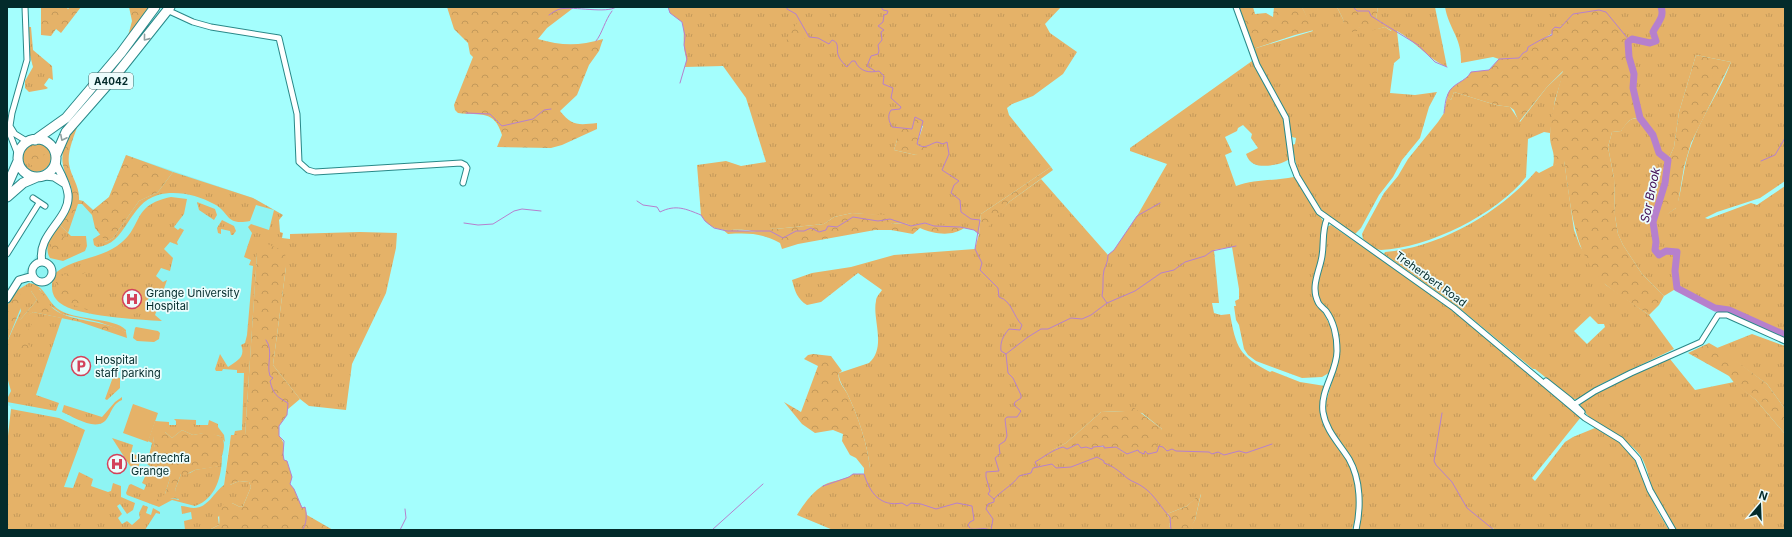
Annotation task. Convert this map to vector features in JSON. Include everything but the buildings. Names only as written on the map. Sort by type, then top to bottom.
[{"type":"highway","name":"A4042","points":[[32,141],[66,118],[121,53],[155,7]]},
{"type":"highway","name":"A4042","points":[[55,159],[66,132],[116,75],[168,9]]},
{"type":"highway","points":[[7,186],[22,147],[32,141],[46,142],[51,146],[55,159],[53,168],[41,176],[24,183],[7,197]]},
{"type":"highway","points":[[18,158],[25,173],[41,176]]},
{"type":"main road","points":[[42,262],[40,251],[43,243],[68,202],[69,195],[55,159]]},
{"type":"main road","points":[[41,176],[54,177],[65,184]]},
{"type":"main road","points":[[42,262],[47,263],[51,268],[49,278],[40,281],[33,276],[34,267],[42,262]]},
{"type":"main road","points":[[7,299],[15,284],[19,280],[33,276]]},
{"type":"street","points":[[18,158],[11,138],[10,126],[27,60],[25,7]]},
{"type":"street","name":"Treherbert Road","points":[[1236,7],[1257,65],[1286,118],[1292,163],[1297,176],[1319,212],[1327,219],[1383,256],[1454,308],[1585,418],[1621,440],[1638,459],[1660,510],[1673,530]]},
{"type":"street","points":[[168,9],[193,22],[211,27],[279,38],[296,107],[299,162],[308,170],[315,172],[461,163],[467,168],[463,183]]},
{"type":"street","points":[[10,126],[15,134],[32,141]]},
{"type":"street","points":[[33,198],[45,206]]},
{"type":"street","points":[[7,254],[39,202]]},
{"type":"street","points":[[1327,219],[1324,226],[1322,260],[1316,277],[1315,288],[1318,303],[1326,311],[1336,332],[1337,351],[1335,367],[1324,396],[1323,412],[1331,435],[1350,461],[1358,485],[1360,508],[1356,530]]},
{"type":"street","points":[[1575,404],[1595,390],[1701,342],[1718,315],[1727,316],[1785,342]]},
{"type":"street","points":[[1538,377],[1554,386],[1575,404],[1585,418]]},
{"type":"shaded area","name":"Grange University Hospital","points":[[126,155],[253,198],[283,215],[279,220],[280,233],[253,321],[245,435],[229,444],[224,485],[198,530],[7,530],[7,445],[11,409],[10,406],[7,405],[7,305],[19,280],[65,215],[72,199],[83,201],[94,210],[109,197]]},
{"type":"green space","points":[[41,7],[66,7],[68,9],[70,7],[81,7],[61,33],[56,29],[51,36],[41,35]]},
{"type":"green space","points":[[129,7],[151,7],[128,36],[132,21]]},
{"type":"green space","points":[[447,7],[571,7],[572,9],[547,28],[538,39],[563,44],[578,44],[603,39],[599,51],[589,65],[577,95],[560,111],[572,122],[580,124],[597,123],[597,129],[562,145],[551,148],[497,147],[502,135],[499,127],[491,117],[480,114],[458,113],[455,110],[454,105],[473,57],[470,54],[468,43],[454,29]]},
{"type":"green space","points":[[668,7],[1061,7],[1045,24],[1050,33],[1077,52],[1063,74],[1033,96],[1012,104],[1007,108],[1009,115],[1051,167],[981,214],[979,234],[974,230],[960,227],[934,226],[925,223],[911,226],[905,223],[890,224],[876,215],[852,213],[834,217],[824,224],[771,229],[762,232],[715,228],[705,221],[701,215],[697,165],[726,161],[741,166],[766,162],[746,98],[723,66],[685,67],[686,58],[682,22],[670,13]],"holes":[[[914,123],[923,126],[917,144],[921,147],[926,147],[916,155],[894,150],[897,140],[904,129],[912,129]]]},
{"type":"green space","points":[[1239,7],[1253,7],[1255,14],[1266,13],[1273,17],[1274,7],[1302,7],[1314,30],[1253,49]]},
{"type":"green space","points":[[1302,7],[1337,7],[1345,27],[1377,29],[1385,27],[1391,31],[1393,29],[1376,19],[1378,7],[1435,7],[1447,67],[1440,64],[1397,31],[1400,58],[1394,63],[1390,93],[1415,95],[1437,92],[1429,107],[1420,138],[1402,160],[1393,177],[1379,195],[1361,228],[1355,234],[1323,212],[1298,173],[1292,145],[1295,144],[1296,138],[1292,137],[1285,114],[1253,49],[1313,31]]},
{"type":"green space","points":[[1337,7],[1378,7],[1376,19],[1394,29],[1392,31],[1385,27],[1370,31],[1363,27],[1358,28],[1356,34],[1344,27],[1343,19]]},
{"type":"green space","points":[[1445,7],[1785,7],[1785,181],[1760,198],[1717,212],[1705,218],[1708,219],[1751,203],[1757,205],[1785,186],[1785,335],[1729,310],[1715,308],[1677,288],[1664,296],[1642,274],[1623,245],[1618,234],[1615,216],[1614,178],[1608,147],[1612,132],[1621,131],[1629,121],[1640,118],[1633,88],[1634,74],[1629,57],[1629,40],[1621,31],[1573,14],[1552,34],[1528,47],[1527,51],[1519,58],[1499,59],[1493,57],[1461,63],[1461,54],[1457,40]],"holes":[[[1696,55],[1731,62],[1692,143],[1676,208],[1667,214],[1658,209],[1665,183],[1668,160],[1674,147],[1679,112]]]},
{"type":"green space","points":[[1599,10],[1606,12],[1629,40],[1629,57],[1634,74],[1633,88],[1640,118],[1633,118],[1621,131],[1612,132],[1608,147],[1614,178],[1615,216],[1618,234],[1623,245],[1642,274],[1664,296],[1659,305],[1649,315],[1606,285],[1586,258],[1580,243],[1571,211],[1564,161],[1553,166],[1554,157],[1550,140],[1550,128],[1553,111],[1563,71],[1547,87],[1519,122],[1514,110],[1510,107],[1496,105],[1454,92],[1451,100],[1447,97],[1451,89],[1465,79],[1471,72],[1489,70],[1499,59],[1519,58],[1527,51],[1528,47],[1552,35],[1552,30],[1555,27],[1560,27],[1573,14]]},
{"type":"green space","points":[[799,21],[809,37],[785,45],[789,33]]},
{"type":"green space","points":[[29,27],[31,27],[33,50],[52,66],[53,80],[49,78],[44,85],[48,88],[46,89],[29,92],[25,88],[25,81],[33,67],[30,55]]},
{"type":"green space","points":[[1696,55],[1731,62],[1691,143],[1684,167],[1678,203],[1681,207],[1676,208],[1665,216],[1658,209],[1665,183],[1668,160],[1674,147],[1679,112]]},
{"type":"green space","points":[[1252,61],[1283,115],[1289,159],[1282,163],[1267,166],[1254,164],[1251,162],[1246,154],[1258,148],[1251,138],[1252,134],[1243,125],[1238,128],[1237,131],[1225,137],[1232,152],[1225,155],[1236,186],[1250,182],[1294,177],[1323,221],[1320,240],[1320,258],[1313,279],[1315,303],[1322,310],[1335,335],[1336,351],[1332,371],[1322,377],[1302,378],[1256,361],[1248,355],[1244,349],[1239,325],[1236,320],[1234,306],[1236,306],[1235,301],[1239,299],[1239,289],[1232,247],[1214,250],[1219,303],[1212,303],[1214,313],[1221,315],[1230,314],[1237,343],[1245,355],[1252,361],[1270,372],[1272,371],[1300,382],[1325,386],[1323,394],[1323,410],[1326,425],[1338,449],[1349,461],[1353,469],[1357,487],[1356,513],[1352,530],[1194,530],[1190,527],[1195,520],[1201,494],[1187,506],[1167,514],[1171,521],[1169,525],[1171,530],[833,530],[797,515],[809,498],[820,488],[828,483],[847,478],[853,474],[864,474],[864,468],[870,468],[862,429],[847,393],[840,381],[839,373],[869,363],[874,356],[878,341],[875,308],[877,297],[882,290],[858,273],[821,302],[807,305],[795,291],[792,280],[812,273],[851,267],[894,255],[975,249],[979,234],[1009,202],[1041,179],[1108,255],[1114,250],[1137,216],[1167,164],[1130,151],[1130,148]],"holes":[[[1125,411],[1142,413],[1162,429],[1145,451],[1138,450],[1127,454],[1116,447],[1093,447],[1092,449],[1078,444],[1067,449],[1063,447],[1048,452],[1066,443],[1101,412]]]},
{"type":"green space","points":[[1564,71],[1555,100],[1550,133],[1544,132],[1528,139],[1526,177],[1498,204],[1480,216],[1440,236],[1400,248],[1381,250],[1376,249],[1363,239],[1362,234],[1384,193],[1444,113],[1447,97],[1451,100],[1454,92],[1496,105],[1510,107],[1520,122],[1547,87]]},
{"type":"green space","points":[[915,117],[923,121],[917,144],[921,147],[927,147],[920,154],[916,155],[894,150],[897,140],[897,129],[912,129]]},
{"type":"green space","points":[[78,125],[70,149],[69,164],[77,186],[79,200],[83,201],[93,210],[109,197],[126,155],[173,172],[158,192],[139,201],[113,238],[106,242],[95,228],[92,215],[82,204],[78,204],[68,233],[59,224],[68,209],[72,197],[72,190],[63,163],[63,151],[67,139]]},
{"type":"green space","points":[[36,142],[47,146],[51,157],[47,168],[36,172],[25,168],[21,157],[25,146]]},
{"type":"green space","points":[[35,148],[41,151],[44,157],[41,163],[35,166],[29,163],[26,157],[29,151]]},
{"type":"green space","points":[[1564,160],[1574,230],[1580,246],[1606,285],[1649,315],[1674,349],[1601,384],[1577,399],[1573,399],[1533,369],[1458,307],[1384,254],[1385,252],[1406,249],[1426,243],[1468,225],[1487,214],[1505,200],[1522,186],[1536,171],[1539,173]],"holes":[[[1590,316],[1598,324],[1604,324],[1605,327],[1587,344],[1574,331]]]},
{"type":"green space","points":[[1051,167],[1053,170],[1009,202],[985,231],[979,234],[981,214]]},
{"type":"green space","points":[[173,172],[253,198],[283,215],[279,220],[280,232],[283,233],[282,238],[290,239],[290,234],[360,232],[397,233],[396,248],[386,293],[352,364],[346,410],[309,406],[300,399],[273,365],[286,267],[257,254],[245,435],[234,435],[235,431],[242,430],[244,373],[237,373],[237,370],[223,369],[222,371],[216,371],[215,369],[220,354],[228,367],[237,361],[241,356],[241,345],[245,343],[247,335],[253,266],[249,265],[251,260],[244,257],[252,233],[248,227],[251,224],[269,230],[274,210],[256,205],[250,221],[236,222],[219,207],[201,198],[179,193],[158,195],[148,199],[140,206],[133,214],[122,232],[115,239],[107,245],[97,247],[94,245],[93,239],[101,234],[106,242],[113,238],[139,201],[158,192]]},
{"type":"green space","points":[[171,197],[187,199],[184,214],[174,227],[178,230],[180,228],[184,230],[177,242],[178,245],[170,242],[164,249],[173,258],[170,271],[161,268],[156,276],[163,282],[167,280],[161,297],[152,294],[146,302],[154,308],[156,306],[158,307],[155,315],[162,321],[93,314],[68,307],[57,300],[53,294],[52,285],[54,276],[58,271],[64,267],[103,253],[117,246],[131,232],[143,211],[158,201]]},
{"type":"green space","points":[[197,202],[215,209],[217,215],[214,220],[199,210]]},
{"type":"green space","points":[[852,213],[888,215],[891,224],[905,223],[911,226],[925,223],[934,226],[947,225],[964,228],[948,234],[931,232],[920,228],[913,234],[891,230],[875,230],[798,244],[782,249],[780,243],[761,235],[728,234],[722,229],[760,232],[769,228],[775,229],[824,224],[834,217]]},
{"type":"green space","points":[[222,220],[234,226],[236,231],[233,235],[231,235],[230,231],[221,229],[221,234],[218,233],[217,228]]},
{"type":"green space","points":[[59,224],[71,236],[86,236],[87,246],[85,251],[63,261],[50,258],[47,249],[49,240]]},
{"type":"green space","points":[[1331,225],[1450,307],[1581,417],[1532,478],[1535,481],[1565,442],[1595,428],[1618,441],[1635,460],[1657,510],[1669,530],[1494,530],[1493,528],[1491,530],[1358,530],[1361,508],[1358,481],[1326,418],[1325,405],[1338,362],[1336,329],[1318,296],[1317,282],[1326,227]]},
{"type":"green space","points":[[59,234],[69,241],[71,249],[52,252],[52,242]]},
{"type":"green space","points":[[262,242],[285,251],[286,267],[273,365],[300,399],[287,410],[287,415],[279,426],[279,436],[284,445],[284,460],[287,461],[292,477],[290,484],[294,489],[302,507],[305,507],[307,515],[333,530],[198,530],[211,529],[219,525],[220,509],[228,501],[240,507],[243,506],[251,487],[249,482],[239,481],[230,485],[224,485],[231,435],[245,435],[257,253]]},
{"type":"green space","points":[[87,266],[90,270],[69,281],[69,293],[83,303],[100,308],[100,312],[98,313],[68,302],[61,297],[57,291],[56,285],[58,277]]},
{"type":"green space","points":[[29,283],[39,287],[58,309],[65,313],[113,323],[126,330],[126,332],[99,322],[62,314],[46,303],[40,289],[31,291],[37,300],[20,320],[33,312],[62,318],[36,395],[59,403],[56,411],[7,402],[11,391],[7,377],[7,342],[21,311],[16,291]]},
{"type":"green space","points":[[35,286],[41,291],[54,310],[67,316],[118,328],[126,332],[127,338],[80,322],[33,312],[21,321],[20,320],[37,300],[31,291],[31,287]]},
{"type":"green space","points":[[15,288],[19,288],[16,293],[23,295],[24,300],[7,342],[7,307]]},
{"type":"green space","points":[[34,321],[35,324],[25,341],[31,347],[13,353]]},
{"type":"green space","points":[[136,327],[158,331],[160,333],[159,339],[154,342],[137,341],[133,338]]},
{"type":"green space","points":[[1752,334],[1785,346],[1785,409],[1767,384],[1717,348]]},
{"type":"green space","points":[[1709,343],[1723,351],[1767,384],[1785,409],[1785,434],[1756,400],[1735,384],[1729,376],[1688,353]]},
{"type":"green space","points":[[813,354],[831,356],[842,371],[839,373],[839,378],[855,411],[867,449],[870,468],[864,468],[856,458],[850,455],[842,441],[843,434],[833,430],[815,433],[802,424],[784,402],[801,412],[818,366],[804,359],[808,355]]},
{"type":"green space","points":[[1670,359],[1695,390],[1734,382],[1756,400],[1785,434],[1785,530],[1675,530],[1655,495],[1645,464],[1640,455],[1626,442],[1593,420],[1580,406],[1581,403],[1591,396],[1624,378],[1646,367]]},
{"type":"green space","points":[[113,377],[120,378],[120,388],[107,400],[105,399]]},
{"type":"green space","points":[[122,397],[122,400],[115,405],[104,422],[99,424],[86,423],[62,412],[64,405],[102,417],[115,402]]},
{"type":"green space","points":[[133,404],[158,413],[148,442],[123,433]]},
{"type":"green space","points":[[1133,407],[1162,429],[1154,452],[1148,454],[1145,451],[1144,454],[1138,450],[1127,454],[1116,447],[1104,448],[1103,446],[1094,447],[1092,449],[1086,447],[1081,448],[1078,444],[1067,449],[1063,447],[1056,449],[1049,455],[1047,452],[1066,443],[1101,412],[1125,411]]},
{"type":"green space","points":[[11,409],[59,418],[85,430],[64,487],[73,488],[79,472],[93,479],[91,486],[108,492],[111,491],[113,483],[121,486],[121,497],[135,503],[133,510],[127,514],[120,504],[117,506],[122,514],[118,518],[122,524],[127,521],[132,525],[140,518],[139,513],[143,505],[148,507],[146,513],[151,515],[153,508],[160,512],[160,514],[156,513],[145,530],[7,530],[7,445]]},
{"type":"green space","points":[[174,419],[196,420],[196,425],[208,425],[209,420],[218,424],[218,427],[224,435],[225,442],[220,436],[205,433],[193,435],[182,430],[172,438],[165,432],[153,438],[160,471],[164,472],[170,478],[165,494],[170,498],[179,500],[175,490],[181,474],[218,466],[222,455],[221,471],[213,492],[202,503],[195,506],[172,500],[159,507],[127,495],[126,493],[129,485],[131,484],[144,490],[146,485],[142,483],[150,466],[147,464],[152,443],[148,441],[155,421],[169,422],[169,425],[176,425],[176,421]]},
{"type":"green space","points":[[182,430],[193,435],[208,432],[222,437],[224,448],[219,466],[195,470],[185,475],[181,474],[175,490],[181,499],[170,498],[161,505],[154,502],[165,494],[170,478],[164,472],[156,468],[153,438],[158,431],[165,432],[172,438]]},
{"type":"green space","points":[[112,438],[133,445],[131,453],[142,457],[138,468],[130,466]]},
{"type":"green space","points":[[239,481],[249,482],[251,487],[243,506],[240,507],[232,503],[218,517],[219,525],[211,529],[185,530],[184,521],[192,519],[191,512],[182,514],[181,506],[192,508],[199,507],[207,503],[224,485],[230,485]]},
{"type":"green space","points":[[1201,493],[1195,520],[1191,527],[1194,530],[1171,530],[1169,525],[1171,521],[1167,514],[1187,506]]},
{"type":"waterway","points":[[549,15],[560,9],[566,8],[605,10],[616,7]]},
{"type":"waterway","points":[[668,7],[670,13],[682,22],[685,36],[684,45],[687,59],[680,83]]},
{"type":"waterway","points":[[787,7],[787,9],[796,14],[809,37],[818,38],[829,44],[832,40],[835,41],[838,54],[847,67],[852,61],[855,61],[862,70],[868,72],[879,71],[884,76],[883,84],[893,88],[891,98],[901,107],[900,109],[891,110],[889,114],[892,127],[912,129],[915,117],[923,121],[917,144],[925,147],[937,142],[943,144],[947,142],[949,154],[942,170],[959,181],[954,185],[951,193],[960,200],[961,212],[971,219],[980,220],[975,249],[982,263],[980,270],[998,288],[999,297],[1010,305],[1022,325],[1020,330],[1009,329],[1002,339],[1001,345],[1001,351],[1006,354],[1008,373],[1013,378],[1021,395],[1021,398],[1015,402],[1014,405],[1021,411],[1017,417],[1007,417],[1005,419],[1007,436],[1005,441],[999,445],[1000,454],[995,458],[999,471],[986,472],[990,491],[988,494],[994,499],[994,502],[988,504],[986,509],[993,519],[991,530],[971,530]]},
{"type":"waterway","points":[[875,71],[867,66],[871,56],[878,54],[878,45],[882,40],[881,32],[884,30],[878,26],[883,22],[884,15],[887,14],[888,11],[883,10],[881,7]]},
{"type":"waterway","points":[[1353,7],[1357,11],[1369,11],[1371,16],[1418,45],[1435,62],[1447,67]]},
{"type":"waterway","name":"Sor Brook","points":[[1661,7],[1662,14],[1653,32],[1656,41],[1650,43],[1632,39],[1628,42],[1629,57],[1634,74],[1633,88],[1640,118],[1653,135],[1659,153],[1668,160],[1665,183],[1653,222],[1656,242],[1655,250],[1659,255],[1666,251],[1677,252],[1675,271],[1677,288],[1715,308],[1729,310],[1785,335]]},
{"type":"waterway","points":[[1444,113],[1446,99],[1450,90],[1466,78],[1471,72],[1489,70],[1499,59],[1519,58],[1527,51],[1528,47],[1552,35],[1552,30],[1555,27],[1560,28],[1573,14],[1599,10],[1606,12],[1629,40]]},
{"type":"waterway","points":[[596,41],[612,11]]},
{"type":"waterway","points":[[466,113],[490,114],[502,126],[533,119],[544,110],[551,109]]},
{"type":"waterway","points":[[1761,161],[1775,155],[1785,138]]},
{"type":"waterway","points":[[637,201],[643,205],[657,207],[660,212],[671,208],[681,208],[691,211],[701,215],[705,221],[714,228],[727,231],[770,231],[783,238],[796,231],[804,231],[811,228],[819,232],[826,230],[828,226],[837,227],[853,217],[878,221],[890,219],[911,226],[925,223],[934,226],[960,227],[974,230],[979,234]]},
{"type":"waterway","points":[[1107,303],[1102,296],[1103,273],[1108,255],[1114,250],[1137,216],[1160,203]]},
{"type":"waterway","points":[[464,223],[478,225],[493,224],[514,211],[522,209],[541,211]]},
{"type":"waterway","points":[[1006,354],[1041,329],[1048,329],[1071,318],[1082,319],[1091,315],[1107,303],[1135,291],[1161,273],[1174,270],[1185,262],[1205,256],[1212,251],[1236,246]]},
{"type":"waterway","points":[[266,340],[270,353],[269,371],[270,376],[273,378],[270,381],[271,385],[276,395],[288,403],[287,415],[279,426],[279,436],[284,441],[284,460],[287,461],[292,477],[290,484],[294,489],[302,508],[305,507],[306,519],[302,530]]},
{"type":"waterway","points":[[1442,413],[1434,461],[1452,482],[1467,508],[1494,530]]},
{"type":"waterway","points":[[1037,466],[1035,462],[1059,448],[1063,447],[1067,449],[1078,444],[1081,448],[1086,447],[1092,449],[1093,447],[1104,446],[1104,448],[1116,447],[1127,454],[1138,450],[1144,454],[1145,451],[1148,454],[1157,452],[1159,446],[1163,447],[1167,451],[1172,449],[1176,451],[1209,452],[1212,454],[1218,452],[1224,455],[1239,451],[1246,453],[1272,444]]},
{"type":"waterway","points":[[994,499],[1019,476],[1031,473],[1033,468],[1052,464],[1056,468],[1071,467],[1097,457],[1151,493],[1170,517],[1171,530]]},
{"type":"waterway","points":[[823,486],[849,477],[853,474],[864,474],[873,493],[882,501],[888,503],[902,503],[907,506],[911,503],[921,504],[936,509],[957,503],[972,506],[974,520],[968,525],[970,528]]},
{"type":"waterway","points":[[712,530],[763,484]]},
{"type":"waterway","points":[[400,530],[406,518],[405,509]]},
{"type":"place","name":"Grange University Hospital","points":[[132,299]]},
{"type":"place","name":"Hospital staff parking","points":[[81,366]]},
{"type":"place","name":"Llanfrechfa Grange","points":[[117,464]]}]
